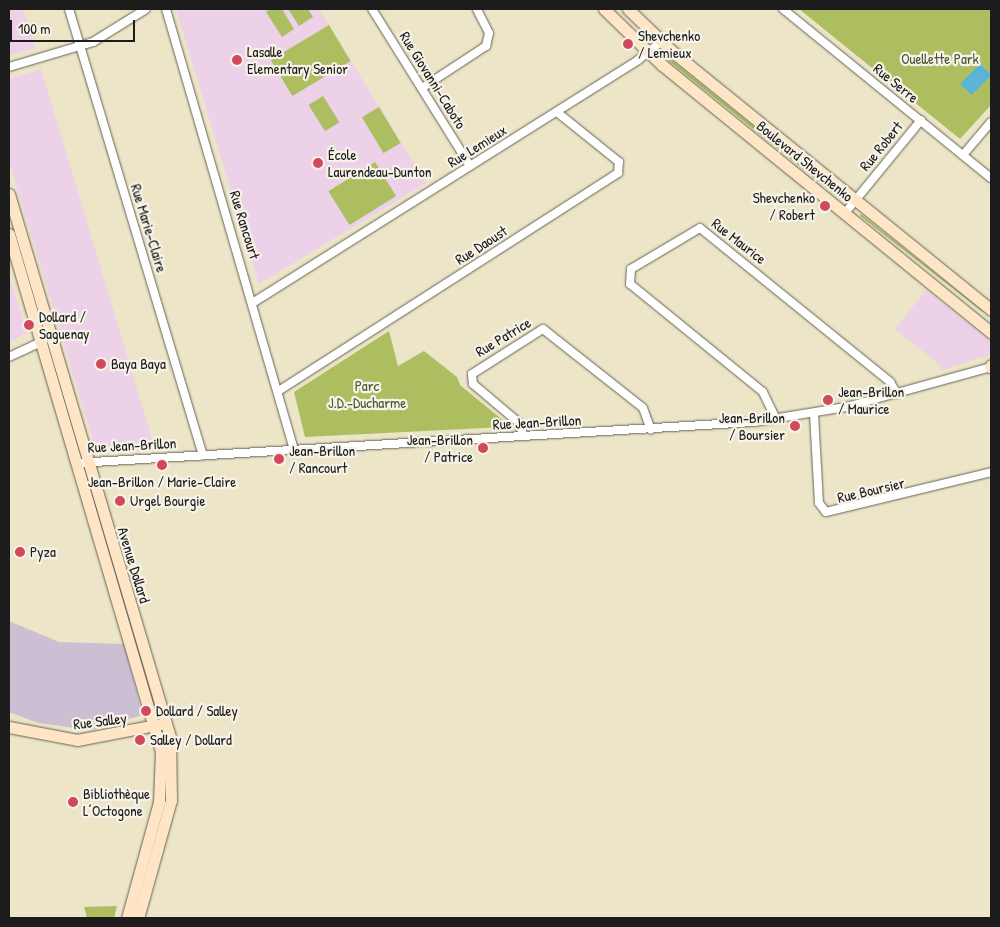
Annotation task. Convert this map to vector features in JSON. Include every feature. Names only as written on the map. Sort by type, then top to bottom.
[{"type":"street","name":"Rue Marie-Claire","points":[[69,9],[203,455]]},
{"type":"street","points":[[9,67],[81,47],[146,9]]},
{"type":"street","name":"Rue Rancourt","points":[[166,9],[280,390],[294,449]]},
{"type":"street","name":"Rue Giovanni-Caboto","points":[[372,9],[470,166]]},
{"type":"street","points":[[422,88],[486,46],[489,32],[477,9]]},
{"type":"street","name":"Boulevard Shevchenko","points":[[604,9],[648,53],[991,332]]},
{"type":"street","name":"Boulevard Shevchenko","points":[[628,9],[661,42],[991,310]]},
{"type":"street","name":"Rue Serre","points":[[783,9],[991,178]]},
{"type":"street","name":"Rue Lemieux","points":[[254,302],[557,112],[648,53],[661,42]]},
{"type":"street","name":"Rue Daoust","points":[[280,390],[618,173],[619,162],[557,112]]},
{"type":"street","name":"Rue Robert","points":[[845,213],[921,120]]},
{"type":"street","points":[[964,155],[991,122]]},
{"type":"street","name":"Avenue Dollard","points":[[9,194],[17,256]]},
{"type":"street","name":"Rue Maurice","points":[[776,419],[763,392],[630,284],[630,269],[700,228],[890,382],[897,394]]},
{"type":"street","name":"Avenue Dollard","points":[[9,234],[47,341],[161,724],[173,758],[172,793],[138,918]]},
{"type":"street","name":"Rue Patrice","points":[[524,436],[518,422],[473,384],[472,374],[543,329],[643,408],[651,430]]},
{"type":"street","points":[[9,357],[47,341]]},
{"type":"street","name":"Rue Jean-Brillon","points":[[83,462],[651,430],[776,419],[814,414],[897,394],[991,366]]},
{"type":"street","name":"Rue Boursier","points":[[814,414],[818,503],[826,512],[991,472]]},
{"type":"street","name":"Avenue Dollard","points":[[127,918],[161,788],[161,724]]},
{"type":"street","name":"Rue Salley","points":[[9,727],[77,740],[161,724]]},
{"type":"shaded area","points":[[9,9],[23,9],[35,48],[9,56]]},
{"type":"shaded area","name":"École Laurendeau-Dunton","points":[[176,9],[319,9],[426,183],[259,284]]},
{"type":"shaded area","points":[[41,69],[154,446],[95,448],[9,161],[9,79]]},
{"type":"shaded area","points":[[9,275],[27,333],[9,342]]},
{"type":"shaded area","points":[[926,290],[991,342],[989,355],[940,371],[941,366],[895,329]]},
{"type":"shaded area","points":[[9,621],[59,642],[124,644],[143,715],[90,730],[38,723],[9,712]]},
{"type":"green space","points":[[270,9],[282,9],[294,29],[282,37],[266,12]]},
{"type":"green space","points":[[288,9],[308,9],[313,17],[299,26]]},
{"type":"green space","name":"Ouellette Park","points":[[799,9],[991,9],[991,105],[960,139]]},
{"type":"green space","points":[[329,25],[351,61],[292,96],[271,60]]},
{"type":"green space","points":[[668,57],[840,196],[839,198],[666,59]]},
{"type":"green space","points":[[323,96],[339,122],[325,131],[309,105]]},
{"type":"green space","points":[[379,107],[401,143],[383,153],[362,117]]},
{"type":"green space","points":[[375,162],[396,196],[350,225],[328,191]]},
{"type":"green space","points":[[861,214],[983,311],[983,312],[860,216]]},
{"type":"green space","name":"Parc J.D.-Ducharme","points":[[389,331],[398,366],[424,351],[457,377],[460,385],[505,422],[505,427],[305,437],[294,392]]},
{"type":"green space","points":[[117,906],[114,918],[87,918],[84,907]]},
{"type":"water","points":[[980,64],[991,76],[972,95],[960,84]]},
{"type":"place","name":"Shevchenko / Lemieux","points":[[628,44]]},
{"type":"place","name":"Lasalle Elementary Senior","points":[[237,60]]},
{"type":"place","name":"École Laurendeau-Dunton","points":[[318,163]]},
{"type":"place","name":"Shevchenko / Robert","points":[[825,206]]},
{"type":"place","name":"Dollard / Saguenay","points":[[29,325]]},
{"type":"place","name":"Baya Baya","points":[[101,364]]},
{"type":"place","name":"Jean-Brillon / Maurice","points":[[828,400]]},
{"type":"place","name":"Jean-Brillon / Boursier","points":[[795,426]]},
{"type":"place","name":"Jean-Brillon / Patrice","points":[[483,448]]},
{"type":"place","name":"Jean-Brillon / Rancourt","points":[[279,459]]},
{"type":"place","name":"Jean-Brillon / Marie-Claire","points":[[162,465]]},
{"type":"place","name":"Urgel Bourgie","points":[[120,501]]},
{"type":"place","name":"Pyza","points":[[20,552]]},
{"type":"place","name":"Dollard / Salley","points":[[146,711]]},
{"type":"place","name":"Salley / Dollard","points":[[140,740]]},
{"type":"place","name":"Bibliothèque L’Octogone","points":[[73,802]]}]
